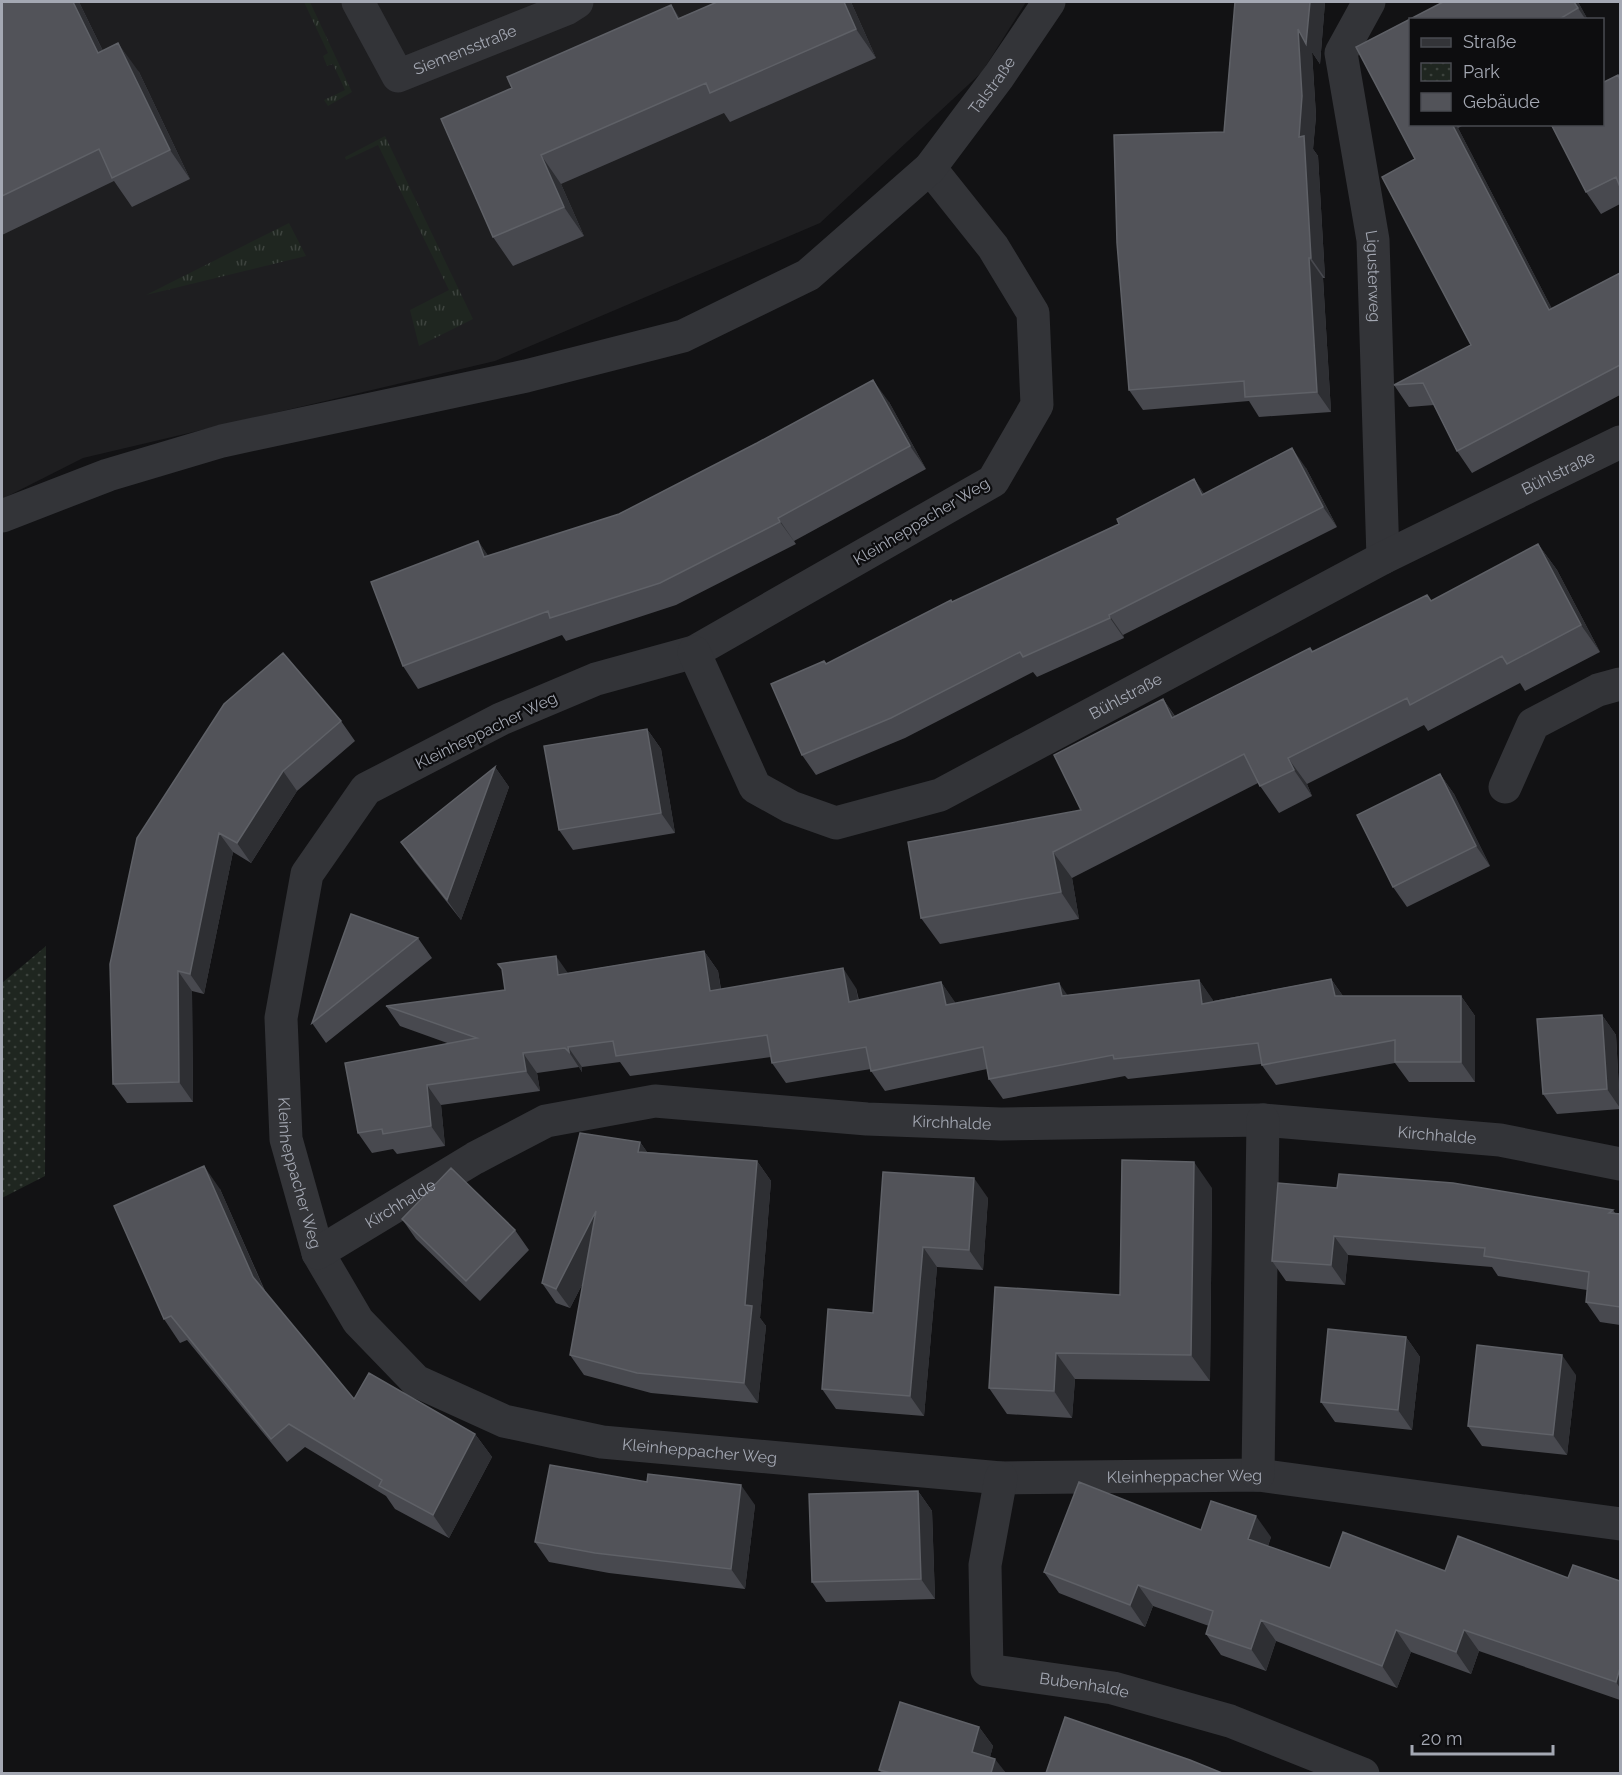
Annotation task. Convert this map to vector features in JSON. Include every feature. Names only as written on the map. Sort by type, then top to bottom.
[{"type":"street","name":"Siemensstraße","points":[[358,2],[398,76],[566,9],[577,2]]},
{"type":"street","name":"Talstraße","points":[[2,516],[108,475],[222,441],[526,376],[683,336],[808,275],[930,168],[999,76],[1049,2]]},
{"type":"street","name":"Ligusterweg","points":[[1369,2],[1341,52],[1373,240],[1383,558]]},
{"type":"street","name":"Kleinheppacher Weg","points":[[930,168],[993,247],[1033,313],[1037,405],[993,481],[694,652],[596,679],[501,719],[366,789],[307,874],[281,1018],[286,1139],[318,1253],[358,1321],[416,1381],[504,1421],[602,1443],[1001,1478],[1258,1475],[1620,1524]]},
{"type":"street","name":"Bühlstraße","points":[[694,652],[755,787],[791,807],[836,823],[940,795],[1383,558],[1620,442]]},
{"type":"street","points":[[1505,787],[1533,724],[1598,690],[1620,684]]},
{"type":"street","name":"Kirchhalde","points":[[318,1253],[475,1158],[546,1121],[655,1101],[867,1119],[990,1123],[1263,1120],[1500,1140],[1620,1164]]},
{"type":"street","points":[[1258,1475],[1263,1120]]},
{"type":"street","name":"Bubenhalde","points":[[1001,1478],[986,1565],[987,1670],[1113,1688],[1230,1721],[1363,1773]]},
{"type":"shaded area","points":[[2,2],[1026,2],[982,72],[820,223],[495,361],[83,458],[2,499]]},
{"type":"green space","points":[[304,2],[310,2],[352,92],[328,106],[324,100],[345,90],[333,64],[327,66],[323,56],[328,53]]},
{"type":"green space","points":[[385,136],[473,319],[419,346],[410,310],[449,290],[378,145],[346,160],[345,157]]},
{"type":"green space","points":[[289,223],[306,256],[146,295]]},
{"type":"green space","points":[[46,946],[45,1176],[2,1198],[2,983]]},
{"type":"building","points":[[2,2],[73,2],[98,53],[118,43],[170,150],[112,178],[99,149],[2,196]]},
{"type":"building","points":[[717,2],[844,2],[856,29],[710,93],[706,83],[541,155],[564,207],[493,237],[441,119],[512,88],[507,77],[671,5],[678,19]]},
{"type":"building","points":[[1235,2],[1310,2],[1306,44],[1298,29],[1302,96],[1299,137],[1304,136],[1317,392],[1245,397],[1244,381],[1129,390],[1117,243],[1114,135],[1224,132]]},
{"type":"building","points":[[1443,2],[1574,2],[1578,8],[1561,18],[1412,18]]},
{"type":"building","points":[[1409,20],[1409,126],[1453,126],[1549,310],[1620,273],[1620,365],[1457,451],[1423,383],[1394,385],[1471,345],[1382,177],[1415,159],[1356,47]]},
{"type":"building","points":[[1618,75],[1620,80],[1620,187],[1616,177],[1586,192],[1552,126],[1604,126],[1604,82]]},
{"type":"building","points":[[873,380],[910,446],[778,518],[780,522],[660,583],[550,618],[548,611],[403,666],[371,582],[478,541],[484,557],[619,514]]},
{"type":"building","points":[[1292,448],[1323,507],[1109,615],[1110,618],[1023,657],[1020,652],[891,718],[802,755],[771,684],[824,661],[826,664],[951,600],[952,602],[1119,524],[1117,519],[1194,479],[1202,495]]},
{"type":"building","points":[[1538,544],[1581,625],[1507,664],[1502,656],[1410,705],[1407,698],[1288,758],[1294,770],[1260,786],[1244,754],[1053,852],[1061,892],[921,918],[908,842],[1081,810],[1054,755],[1163,699],[1172,718],[1310,648],[1312,652],[1427,595],[1431,601]]},
{"type":"building","points":[[283,653],[341,721],[283,771],[237,843],[219,833],[190,974],[178,971],[179,1082],[113,1084],[110,964],[137,838],[224,704]]},
{"type":"building","points":[[647,729],[661,813],[559,830],[544,746]]},
{"type":"building","points":[[495,767],[447,900],[401,842]]},
{"type":"building","points":[[1440,774],[1476,846],[1393,887],[1357,815]]},
{"type":"building","points":[[351,914],[418,938],[312,1023]]},
{"type":"building","points":[[704,951],[710,991],[843,968],[849,1002],[941,982],[946,1005],[1059,983],[1062,996],[1199,980],[1202,1004],[1331,979],[1335,996],[1461,996],[1461,1062],[1395,1062],[1395,1040],[1262,1065],[1258,1043],[1114,1059],[1113,1055],[989,1079],[983,1047],[871,1071],[866,1047],[772,1063],[767,1035],[616,1056],[613,1041],[568,1047],[569,1052],[565,1048],[523,1053],[526,1071],[427,1085],[431,1126],[383,1134],[382,1129],[358,1133],[345,1063],[477,1038],[386,1006],[505,990],[502,969],[498,964],[556,956],[558,975]]},
{"type":"building","points":[[1602,1015],[1607,1089],[1543,1094],[1537,1019]]},
{"type":"building","points":[[580,1133],[640,1142],[638,1152],[757,1161],[745,1305],[752,1306],[744,1383],[637,1373],[570,1355],[596,1211],[556,1289],[542,1283]]},
{"type":"building","points":[[1122,1160],[1194,1162],[1191,1355],[1056,1353],[1054,1391],[989,1388],[995,1287],[1120,1295]]},
{"type":"building","points":[[204,1166],[253,1277],[354,1399],[369,1373],[475,1434],[433,1515],[379,1486],[382,1480],[289,1424],[271,1439],[171,1316],[164,1319],[114,1206]]},
{"type":"building","points":[[451,1168],[515,1230],[466,1281],[402,1219]]},
{"type":"building","points":[[883,1172],[974,1178],[969,1250],[923,1247],[910,1396],[822,1389],[828,1309],[873,1313]]},
{"type":"building","points":[[1339,1174],[1453,1183],[1613,1210],[1609,1213],[1620,1214],[1620,1307],[1586,1302],[1589,1272],[1484,1256],[1485,1248],[1334,1236],[1331,1265],[1272,1261],[1278,1183],[1337,1188]]},
{"type":"building","points":[[1328,1329],[1406,1337],[1398,1410],[1321,1402]]},
{"type":"building","points":[[1477,1345],[1562,1355],[1553,1435],[1468,1426]]},
{"type":"building","points":[[550,1465],[647,1482],[648,1474],[741,1485],[731,1569],[595,1553],[535,1542]]},
{"type":"building","points":[[1079,1482],[1201,1530],[1211,1501],[1256,1516],[1248,1539],[1330,1568],[1343,1532],[1445,1571],[1458,1536],[1568,1578],[1573,1565],[1620,1581],[1620,1668],[1616,1682],[1464,1630],[1456,1652],[1396,1630],[1382,1666],[1261,1620],[1251,1649],[1206,1634],[1213,1611],[1138,1585],[1130,1605],[1044,1572]]},
{"type":"building","points":[[918,1491],[921,1579],[812,1582],[809,1494]]},
{"type":"building","points":[[900,1702],[979,1727],[972,1752],[995,1759],[991,1773],[891,1773],[879,1770]]},
{"type":"building","points":[[1065,1717],[1190,1760],[1222,1773],[1046,1773]]}]
